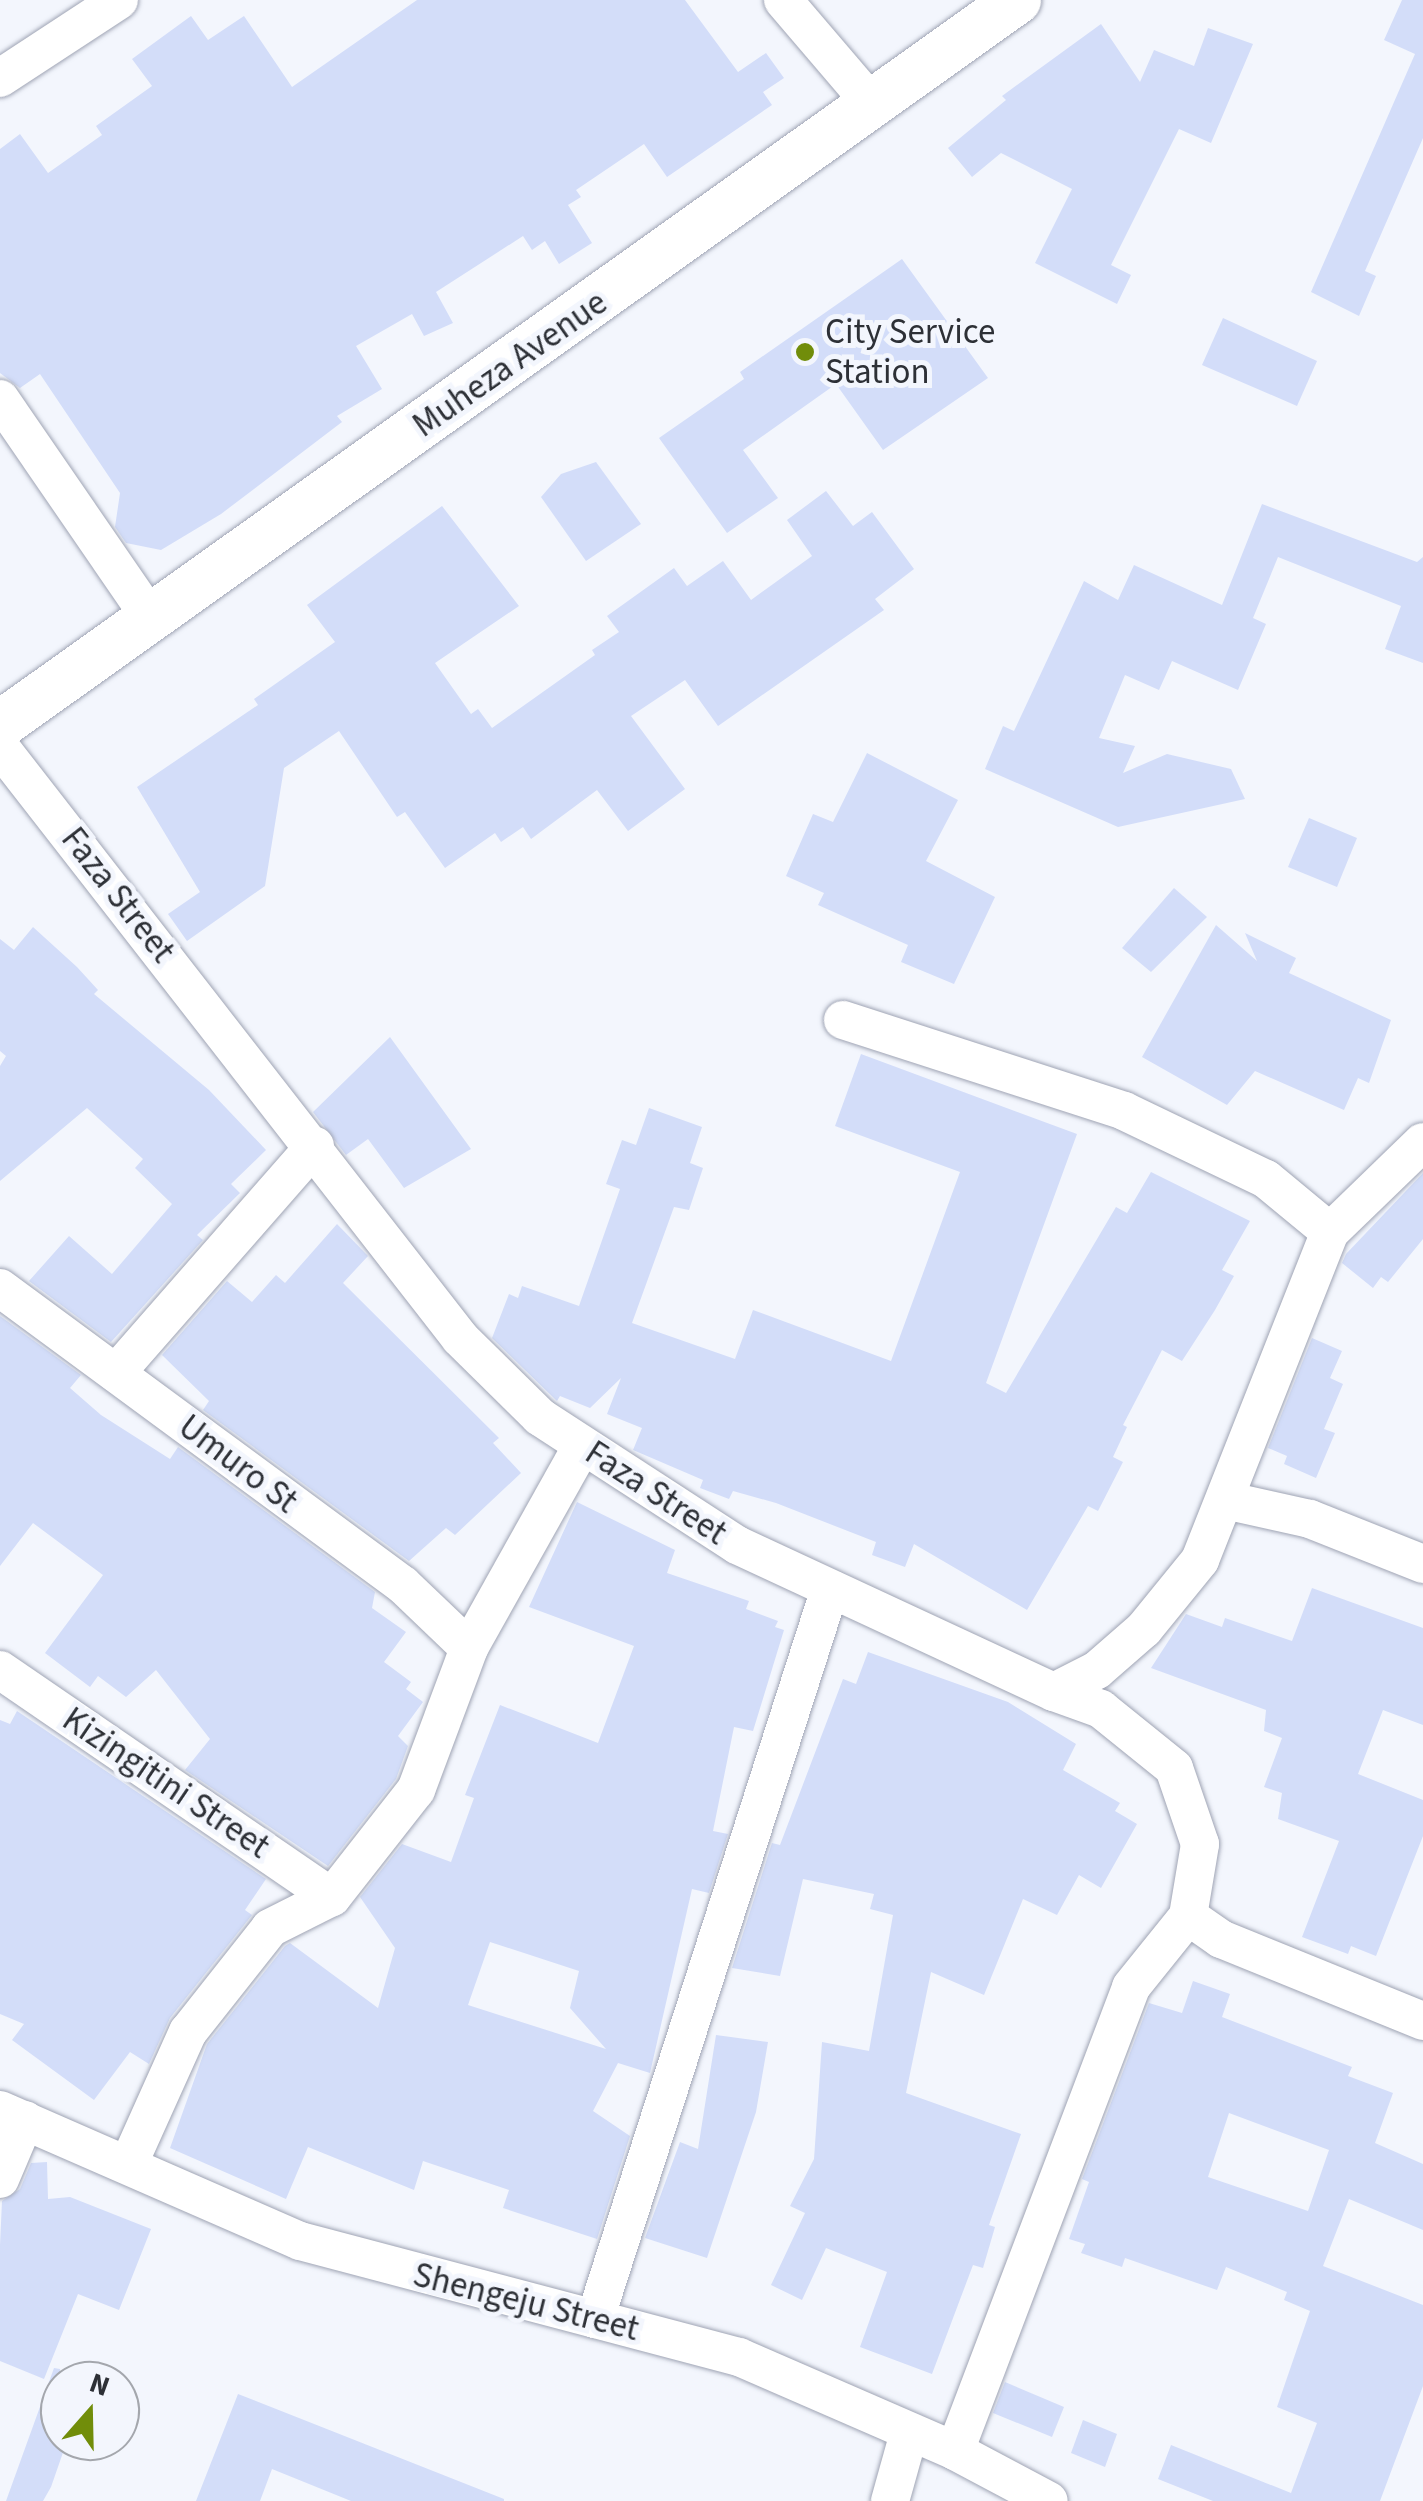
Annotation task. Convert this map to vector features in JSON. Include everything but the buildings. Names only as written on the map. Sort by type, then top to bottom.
[{"type":"street","points":[[0,78],[120,0]]},
{"type":"street","points":[[783,0],[871,103]]},
{"type":"street","name":"Muheza Avenue","points":[[0,725],[1017,0]]},
{"type":"street","points":[[0,399],[151,620]]},
{"type":"street","name":"Faza Street","points":[[0,747],[316,1146],[460,1338],[540,1417],[737,1545],[1054,1692],[1101,1709],[1174,1768],[1200,1844],[1188,1916]]},
{"type":"street","points":[[843,1020],[1124,1110],[1266,1179],[1330,1232]]},
{"type":"street","points":[[1054,1692],[1098,1670],[1144,1629],[1200,1560],[1228,1500],[1330,1232],[1423,1142]]},
{"type":"street","points":[[116,1372],[316,1146]]},
{"type":"street","name":"Umuro St","points":[[0,1288],[403,1585],[469,1648]]},
{"type":"street","points":[[129,2164],[188,2032],[270,1928],[332,1897],[416,1790],[469,1648],[582,1446]]},
{"type":"street","points":[[1228,1500],[1310,1519],[1423,1564]]},
{"type":"street","points":[[595,2319],[830,1589]]},
{"type":"street","name":"Kizingitini Street","points":[[0,1670],[332,1897]]},
{"type":"street","points":[[955,2451],[1131,1987],[1188,1916],[1221,1938],[1423,2021]]},
{"type":"street","points":[[0,2179],[13,2115]]},
{"type":"street","name":"Shengeju Street","points":[[13,2115],[300,2241],[739,2357],[955,2451],[1049,2501]]},
{"type":"street","points":[[890,2501],[909,2433]]},
{"type":"place","name":"City Service Station","points":[[805,352]]}]
